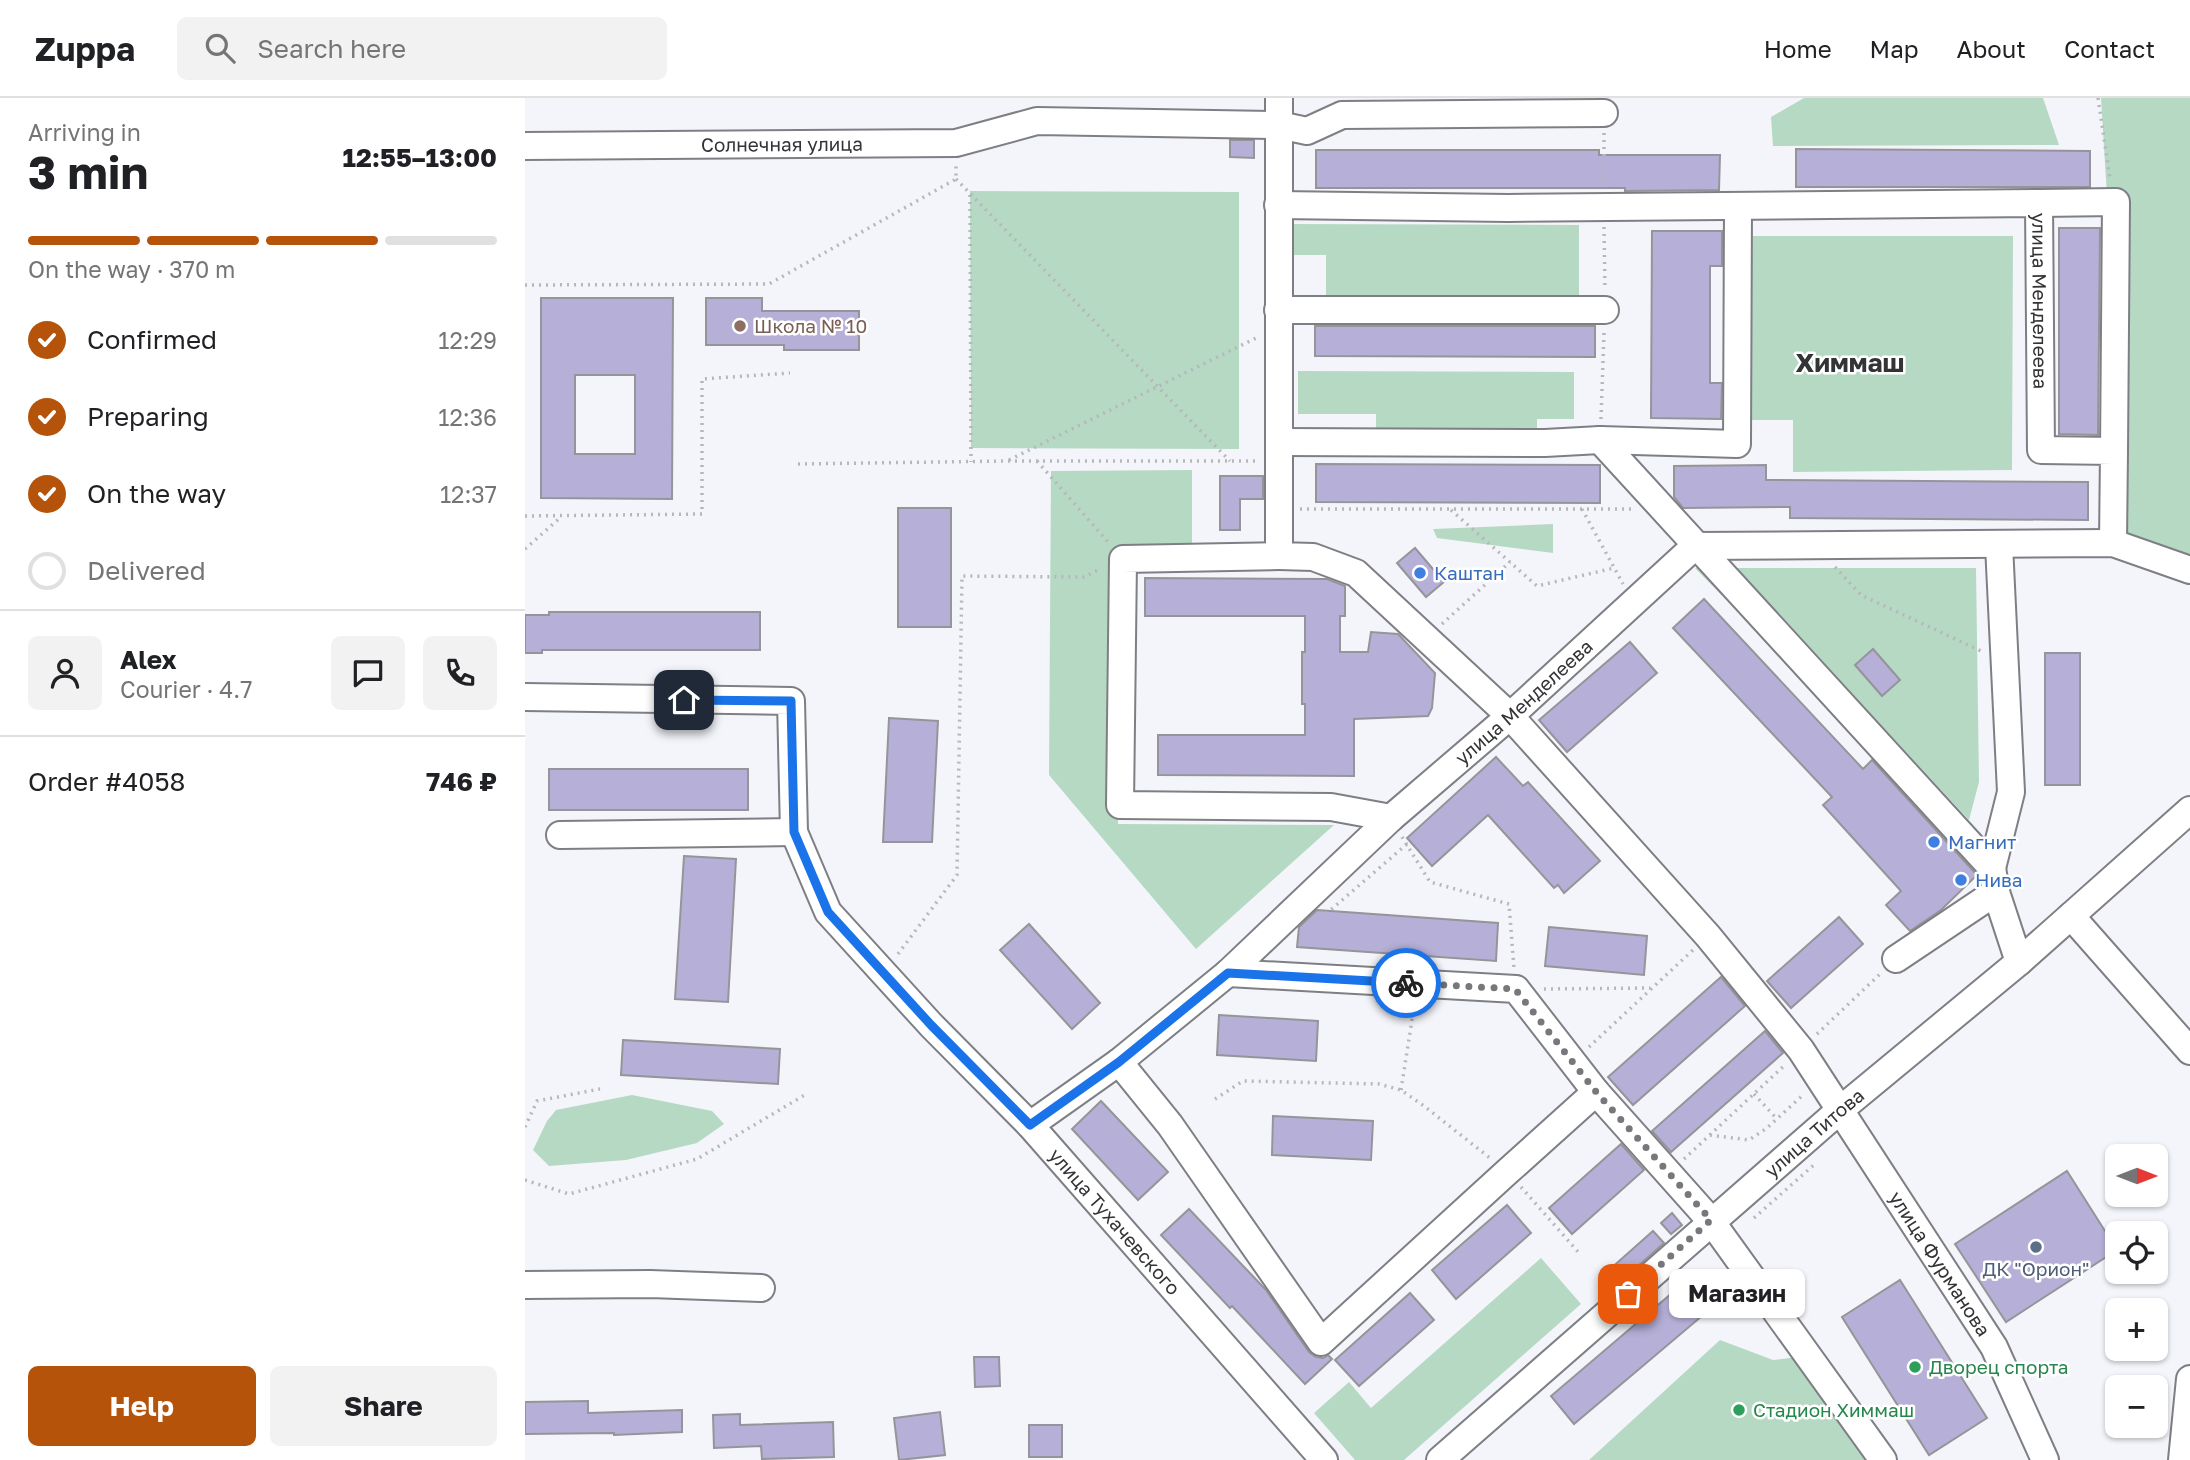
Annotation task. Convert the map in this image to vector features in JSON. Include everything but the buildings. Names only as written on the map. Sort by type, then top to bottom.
[{"type":"street","points":[[1279,98],[1279,556]]},
{"type":"street","points":[[1342,107],[1604,113]]},
{"type":"street","name":"Солнечная улица","points":[[525,146],[956,143],[1037,110],[1279,125],[1307,131],[1342,107]]},
{"type":"street","points":[[2039,203],[2116,202],[2113,543]]},
{"type":"street","name":"улица Менделеева","points":[[1278,205],[1508,208],[2039,203],[2041,450],[2114,450]]},
{"type":"street","points":[[1279,451],[1600,440],[1737,444],[1738,207]]},
{"type":"street","points":[[1278,318],[1605,310]]},
{"type":"street","points":[[1600,440],[1994,880],[2019,962]]},
{"type":"street","points":[[1695,546],[2113,543],[2190,570]]},
{"type":"street","points":[[1896,959],[1994,880],[2011,792],[1999,545]]},
{"type":"street","name":"улица Менделеева","points":[[1030,1125],[1119,1062],[1228,973],[1391,818],[1510,716],[1695,546]]},
{"type":"street","name":"улица Фурманова","points":[[1122,559],[1313,557],[1356,573],[1510,716],[1708,936],[1801,1050],[1994,1348],[2045,1460]]},
{"type":"street","points":[[1122,559],[1120,805],[1331,807],[1391,818]]},
{"type":"street","name":"улица Тухачевского","points":[[525,697],[791,701],[794,832],[828,912],[931,1025],[1030,1125],[1324,1460]]},
{"type":"street","name":"улица Титова","points":[[1440,1460],[1719,1231],[1840,1110],[2019,962],[2190,810]]},
{"type":"street","points":[[560,835],[794,832]]},
{"type":"street","points":[[2071,916],[2190,1051]]},
{"type":"street","points":[[1228,973],[1515,989],[1597,1093],[1719,1231],[1883,1460]]},
{"type":"street","points":[[1119,1062],[1170,1125],[1321,1342],[1597,1093]]},
{"type":"street","points":[[525,1285],[650,1283],[761,1288]]},
{"type":"street","points":[[2182,1460],[2190,1379]]},
{"type":"path","points":[[2098,98],[2105,152],[2116,202]]},
{"type":"path","points":[[1604,113],[1604,205]]},
{"type":"path","points":[[956,143],[956,179],[1230,461]]},
{"type":"path","points":[[525,285],[769,284],[956,179]]},
{"type":"path","points":[[970,193],[971,462]]},
{"type":"path","points":[[1007,461],[1158,386],[1278,318]]},
{"type":"path","points":[[525,516],[702,514],[702,379],[790,373]]},
{"type":"path","points":[[798,464],[1230,461],[1279,451]]},
{"type":"path","points":[[884,973],[957,875],[962,576],[1084,576],[1122,559],[1037,461]]},
{"type":"path","points":[[1279,509],[1662,509]]},
{"type":"path","points":[[1450,509],[1537,586],[1614,568]]},
{"type":"path","points":[[1582,509],[1633,603]]},
{"type":"path","points":[[525,549],[563,515]]},
{"type":"path","points":[[1813,545],[1861,595],[2005,663]]},
{"type":"path","points":[[1426,639],[1510,562]]},
{"type":"path","points":[[1391,818],[1430,882],[1509,904],[1515,989],[1650,988]]},
{"type":"path","points":[[1326,914],[1407,844]]},
{"type":"path","points":[[1572,1063],[1708,936]]},
{"type":"path","points":[[1401,1090],[1418,984]]},
{"type":"path","points":[[1710,1135],[1749,1140],[1821,1080]]},
{"type":"path","points":[[1215,1099],[1243,1081],[1379,1084],[1401,1090],[1507,1172],[1580,1254]]},
{"type":"path","points":[[525,1127],[537,1101],[600,1089]]},
{"type":"path","points":[[525,1180],[569,1194],[697,1159],[809,1093]]},
{"type":"path","points":[[1754,1094],[1777,1119]]},
{"type":"path","points":[[1719,1231],[1795,1184]]},
{"type":"green space","points":[[1804,98],[2043,98],[2059,145],[1773,146],[1771,117]]},
{"type":"green space","points":[[2101,98],[2190,98],[2190,574],[2109,543],[2109,228]]},
{"type":"green space","points":[[970,191],[1239,192],[1239,449],[971,448]]},
{"type":"green space","points":[[1286,224],[1579,225],[1579,303],[1326,302],[1326,255],[1286,255]]},
{"type":"green space","points":[[1746,236],[2013,236],[2012,470],[1793,472],[1793,420],[1746,420]]},
{"type":"green space","points":[[1298,371],[1574,372],[1574,419],[1537,419],[1537,434],[1376,434],[1376,414],[1298,414]]},
{"type":"green space","points":[[1192,470],[1192,549],[1119,550],[1118,824],[1334,825],[1196,949],[1049,775],[1051,471]]},
{"type":"green space","points":[[1553,524],[1553,553],[1437,538],[1433,529]]},
{"type":"green space","points":[[1695,568],[1976,568],[1979,782],[1969,820],[1882,726],[1865,742]]},
{"type":"green space","points":[[632,1095],[712,1111],[724,1124],[697,1143],[626,1160],[549,1166],[533,1150],[547,1121],[556,1110]]},
{"type":"green space","points":[[1541,1258],[1581,1304],[1404,1460],[1355,1460],[1314,1413],[1349,1382],[1371,1408]]},
{"type":"green space","name":"Стадион Химмаш","points":[[1720,1340],[1773,1360],[1798,1357],[1870,1460],[1589,1460]]},
{"type":"way so far","points":[[1406,983],[1515,989],[1597,1093],[1711,1220],[1628,1294]]},
{"type":"place","name":"Школа № 10","points":[[740,326]]},
{"type":"place","name":"Каштан","points":[[1420,573]]},
{"type":"place","name":"Магнит","points":[[1934,842]]},
{"type":"place","name":"Нива","points":[[1961,880]]},
{"type":"place","name":"ДК \"Орион\"","points":[[2036,1247]]},
{"type":"place","name":"Магазин","points":[[1628,1294]]},
{"type":"place","name":"Дворец спорта","points":[[1915,1367]]},
{"type":"place","name":"Стадион Химмаш","points":[[1739,1410]]},
{"type":"district","name":"Химмаш","points":[[1850,363]]},
{"type":"route","points":[[684,700],[791,701],[794,832],[828,912],[931,1025],[1030,1125],[1119,1062],[1228,973],[1406,983]]}]
